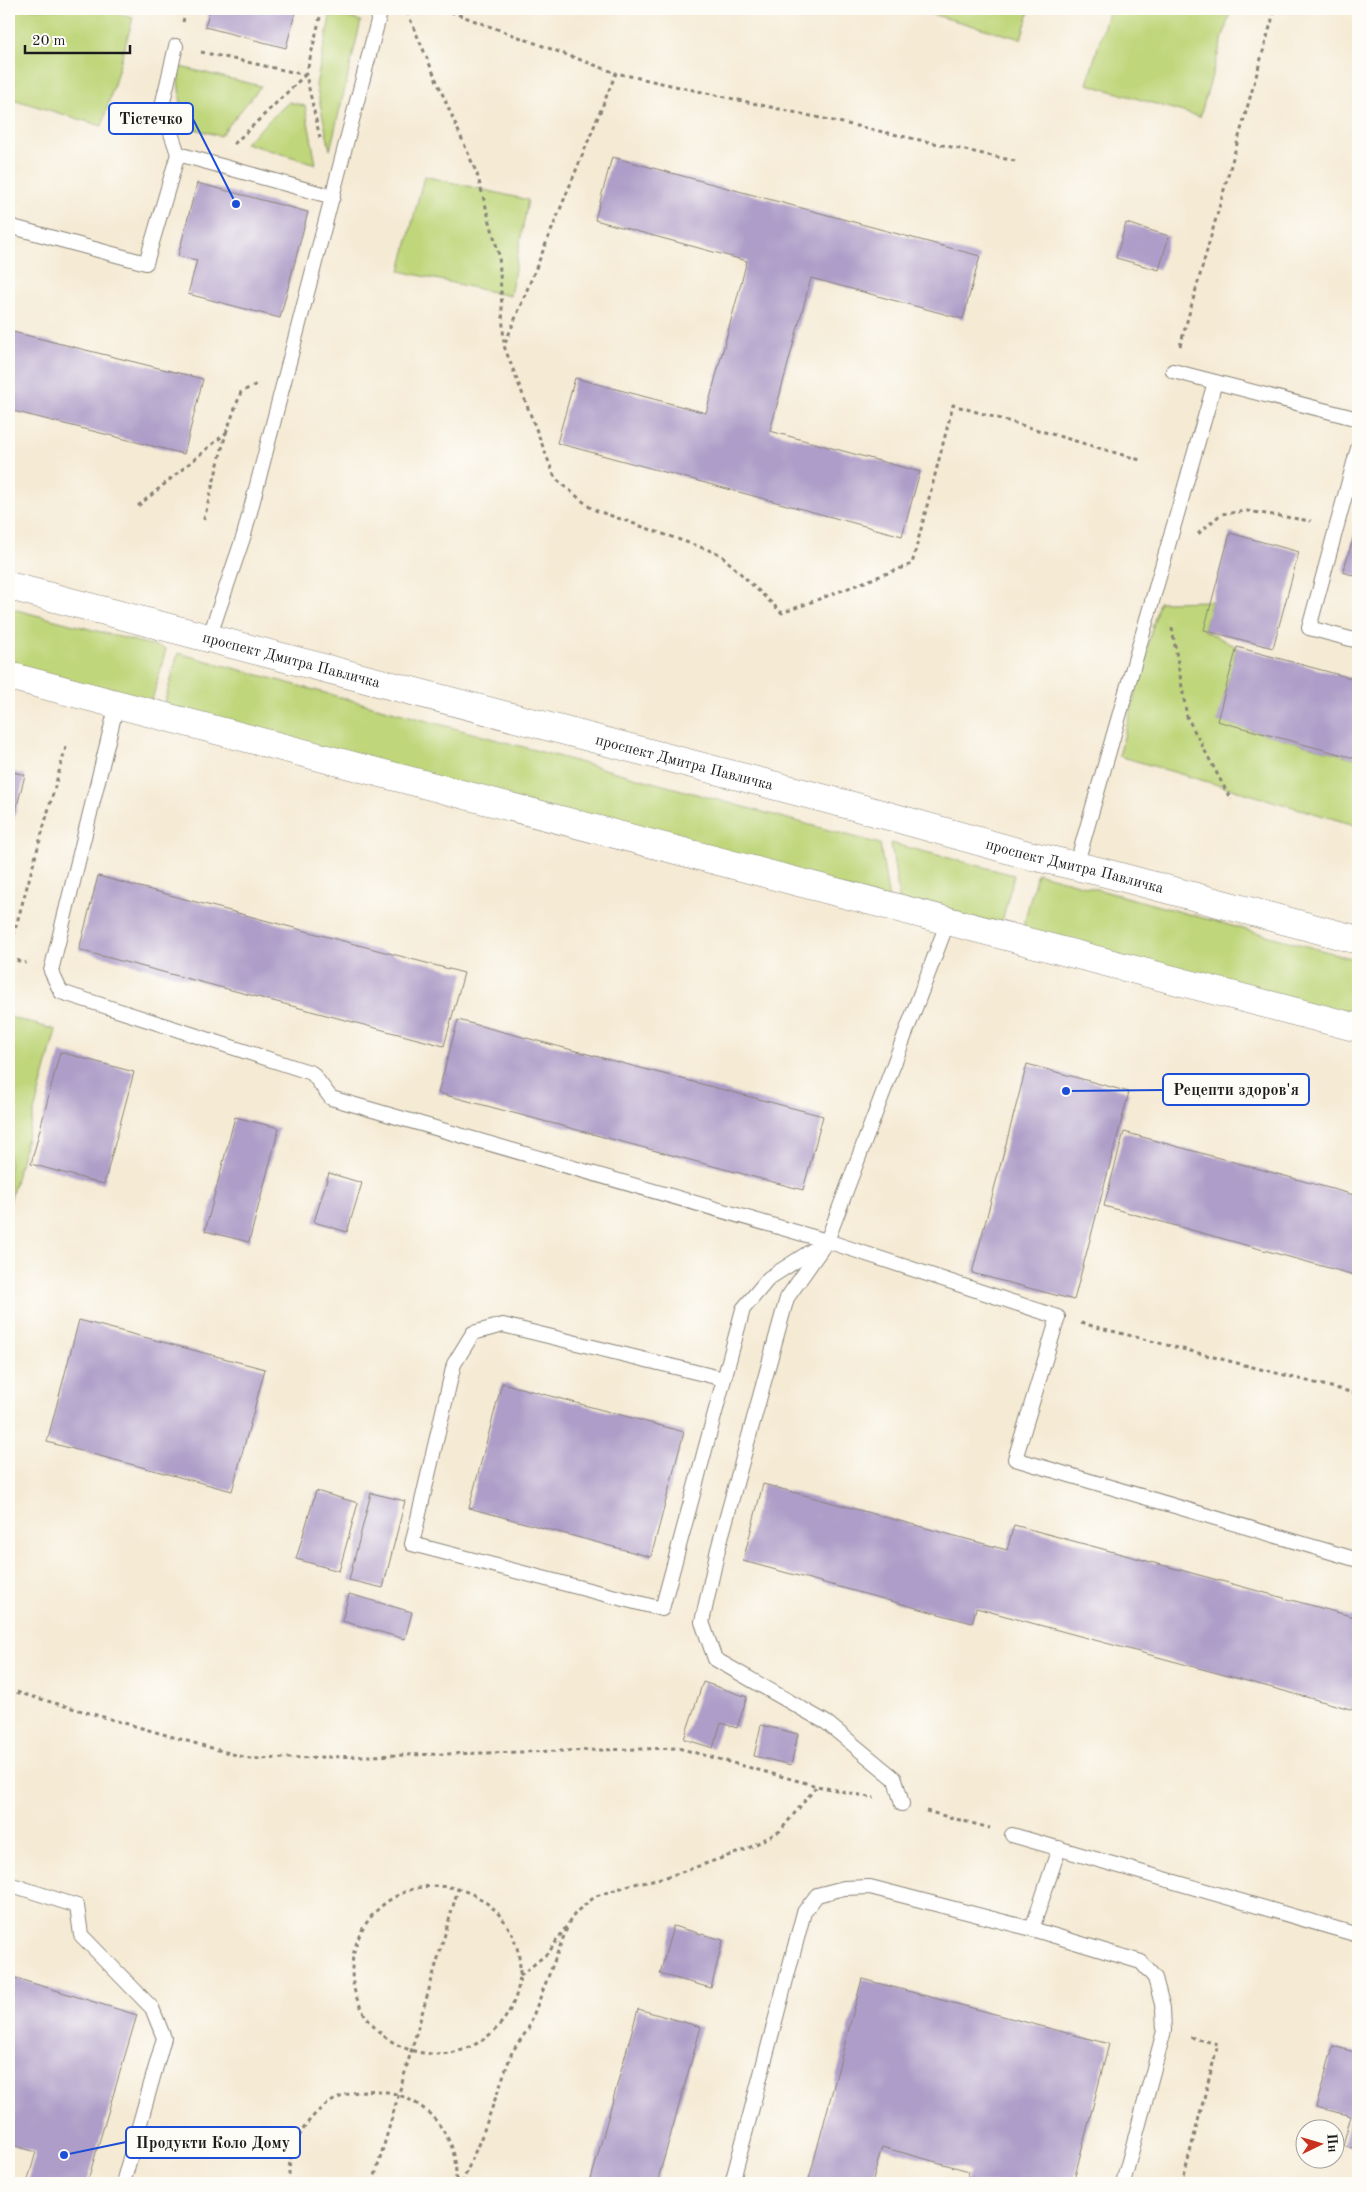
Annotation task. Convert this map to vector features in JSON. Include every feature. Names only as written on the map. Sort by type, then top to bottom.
[{"type":"street","name":"проспект Дмитра Павличка","points":[[9,586],[853,806],[1028,855],[1358,940]]},
{"type":"street","points":[[9,676],[1358,1028]]},
{"type":"lane","points":[[209,638],[244,535],[381,9]]},
{"type":"lane","points":[[9,226],[146,263],[178,154],[162,106],[176,46]]},
{"type":"lane","points":[[178,154],[333,197]]},
{"type":"lane","points":[[1173,371],[1358,419]]},
{"type":"lane","points":[[1076,866],[1215,382]]},
{"type":"lane","points":[[1358,448],[1310,628],[1358,641]]},
{"type":"lane","points":[[117,704],[51,971],[61,992],[312,1073],[332,1098],[827,1241],[1058,1317],[1015,1459],[1358,1560]]},
{"type":"lane","points":[[902,1804],[895,1779],[826,1723],[715,1659],[702,1622],[718,1549],[787,1298],[827,1241],[948,921]]},
{"type":"lane","points":[[724,1379],[503,1325],[473,1333],[454,1364],[412,1544],[662,1609],[724,1379],[743,1308],[769,1278],[827,1241]]},
{"type":"lane","points":[[1012,1835],[1358,1935]]},
{"type":"lane","points":[[1032,1929],[1059,1848]]},
{"type":"lane","points":[[9,1884],[77,1906],[81,1935],[152,2008],[164,2038],[123,2183]]},
{"type":"lane","points":[[732,2183],[804,1912],[817,1895],[844,1888],[870,1887],[1032,1929],[1141,1962],[1155,1978],[1164,2008],[1164,2031],[1123,2183]]},
{"type":"path","points":[[186,9],[176,46],[306,75]]},
{"type":"path","points":[[320,140],[306,75],[322,9]]},
{"type":"path","points":[[405,9],[477,174],[499,255],[504,346],[555,478],[592,509],[720,554],[782,613],[912,564],[953,405],[1140,460]]},
{"type":"path","points":[[443,9],[616,73],[1015,161]]},
{"type":"path","points":[[1173,371],[1276,9]]},
{"type":"path","points":[[504,346],[616,73]]},
{"type":"path","points":[[214,164],[306,75]]},
{"type":"path","points":[[203,523],[226,433],[241,392],[288,368]]},
{"type":"path","points":[[138,506],[226,433]]},
{"type":"path","points":[[1163,565],[1221,514],[1247,511],[1338,525]]},
{"type":"path","points":[[1172,622],[1186,717],[1231,800]]},
{"type":"path","points":[[9,951],[66,747]]},
{"type":"path","points":[[1058,1317],[1358,1394]]},
{"type":"path","points":[[9,1690],[250,1759],[678,1748],[817,1786],[902,1804],[1012,1835]]},
{"type":"path","points":[[520,1977],[549,1952],[576,1912],[596,1896],[630,1885],[670,1876],[745,1850],[780,1831],[817,1786]]},
{"type":"path","points":[[432,1886],[458,1889],[480,1898],[499,1914],[512,1934],[520,1958],[520,1977],[513,2006],[500,2026],[481,2042],[459,2052],[435,2055],[411,2051],[387,2040],[369,2022],[357,1998],[352,1973],[355,1947],[366,1923],[384,1904],[406,1891],[432,1886]]},
{"type":"path","points":[[372,2183],[458,1889]]},
{"type":"path","points":[[462,2183],[483,2133],[512,2052],[528,2029],[568,1924]]},
{"type":"path","points":[[1182,2183],[1218,2044]]},
{"type":"path","points":[[290,2183],[292,2150],[304,2126],[322,2107],[346,2094],[372,2090],[399,2094],[420,2104],[437,2120],[449,2140],[454,2155],[456,2183]]},
{"type":"green space","points":[[9,9],[103,9],[133,18],[102,126],[9,98]]},
{"type":"green space","points":[[913,9],[1030,9],[1021,39]]},
{"type":"green space","points":[[1109,9],[1231,9],[1200,117],[1087,84]]},
{"type":"green space","points":[[331,13],[361,21],[330,150],[316,85]]},
{"type":"green space","points":[[176,66],[261,86],[220,136],[184,126]]},
{"type":"green space","points":[[289,102],[305,106],[316,164],[245,143]]},
{"type":"green space","points":[[424,176],[528,200],[510,296],[400,271]]},
{"type":"green space","points":[[1212,601],[1204,630],[1237,647],[1218,721],[1358,759],[1358,826],[1119,756],[1159,602]]},
{"type":"green space","points":[[9,608],[166,649],[151,704],[9,666]]},
{"type":"green space","points":[[178,653],[880,844],[889,900],[164,705]]},
{"type":"green space","points":[[891,843],[1014,875],[999,933],[900,904]]},
{"type":"green space","points":[[1037,873],[1358,960],[1358,1020],[1022,931]]},
{"type":"green space","points":[[9,1017],[56,1030],[9,1205]]},
{"type":"building","points":[[210,9],[296,9],[286,48],[205,27]]},
{"type":"building","points":[[612,157],[980,256],[963,319],[811,278],[770,431],[920,472],[902,536],[557,443],[575,378],[706,413],[747,261],[595,220]]},
{"type":"building","points":[[197,183],[308,212],[280,318],[188,294],[197,260],[178,256]]},
{"type":"building","points":[[1126,223],[1169,236],[1159,270],[1116,258]]},
{"type":"building","points":[[9,331],[203,379],[184,454],[9,410]]},
{"type":"building","points":[[1358,522],[1358,577],[1343,572]]},
{"type":"building","points":[[1230,533],[1299,552],[1273,648],[1204,630]]},
{"type":"building","points":[[1237,647],[1358,680],[1358,759],[1217,721]]},
{"type":"building","points":[[9,771],[25,775],[9,837]]},
{"type":"building","points":[[98,876],[464,973],[444,1046],[79,950]]},
{"type":"building","points":[[458,1020],[823,1116],[803,1190],[438,1093]]},
{"type":"building","points":[[60,1052],[134,1072],[104,1184],[31,1164]]},
{"type":"building","points":[[1027,1064],[1129,1092],[1074,1300],[972,1273]]},
{"type":"building","points":[[235,1117],[279,1128],[249,1242],[205,1231]]},
{"type":"building","points":[[1124,1132],[1358,1196],[1358,1276],[1104,1206]]},
{"type":"building","points":[[329,1173],[362,1183],[347,1232],[314,1222]]},
{"type":"building","points":[[79,1320],[265,1369],[232,1491],[47,1442]]},
{"type":"building","points":[[502,1383],[684,1432],[651,1557],[469,1508]]},
{"type":"building","points":[[763,1484],[1007,1550],[1014,1525],[1358,1618],[1358,1711],[976,1608],[972,1623],[743,1561]]},
{"type":"building","points":[[316,1491],[358,1503],[339,1571],[296,1559]]},
{"type":"building","points":[[371,1493],[405,1501],[383,1588],[349,1580]]},
{"type":"building","points":[[349,1594],[412,1612],[405,1639],[342,1621]]},
{"type":"building","points":[[703,1682],[747,1697],[737,1728],[721,1723],[713,1748],[684,1739]]},
{"type":"building","points":[[761,1725],[798,1734],[791,1765],[754,1756]]},
{"type":"building","points":[[673,1926],[723,1940],[711,1988],[660,1974]]},
{"type":"building","points":[[9,1976],[137,2015],[87,2183],[27,2183],[36,2152],[9,2144]]},
{"type":"building","points":[[862,1979],[1109,2044],[1073,2183],[966,2183],[969,2171],[882,2147],[872,2183],[808,2183]]},
{"type":"building","points":[[638,2009],[701,2027],[657,2183],[590,2183]]},
{"type":"building","points":[[1333,2046],[1358,2053],[1358,2150],[1344,2145],[1351,2116],[1316,2107]]},
{"type":"place","name":"Тістечко","points":[[236,204]]},
{"type":"place","name":"Рецепти здоров'я","points":[[1066,1091]]},
{"type":"place","name":"Продукти Коло Дому","points":[[64,2155]]}]
